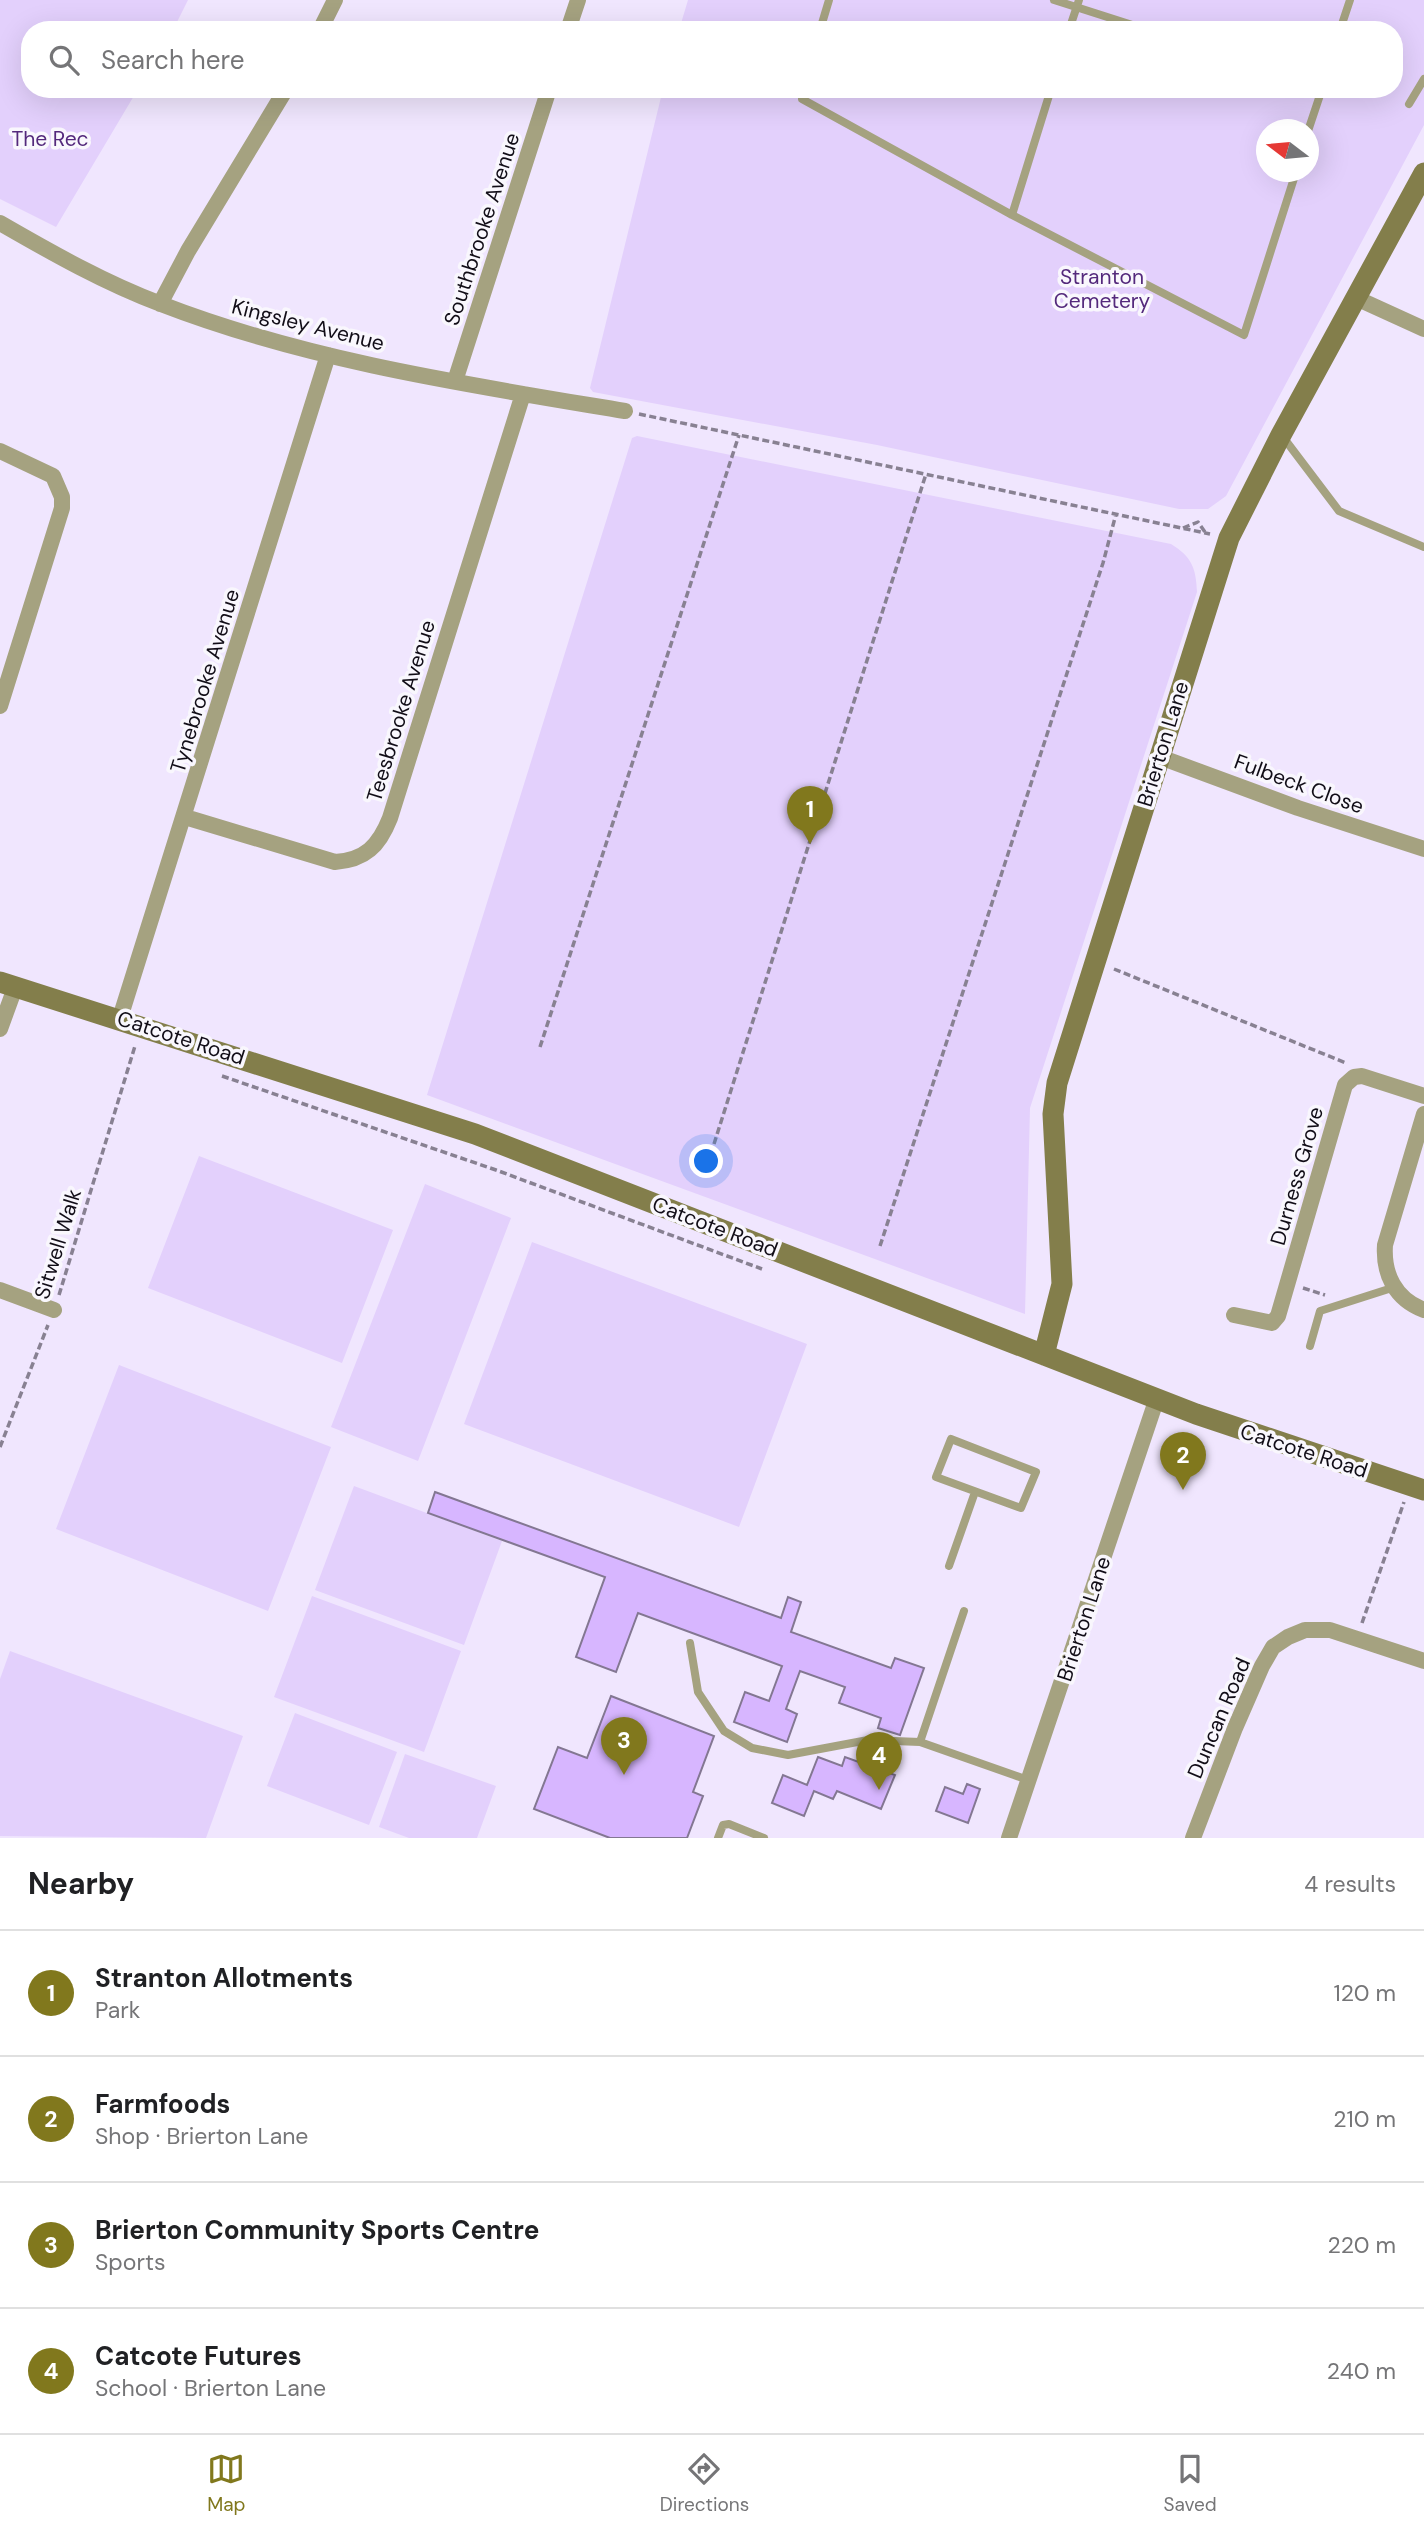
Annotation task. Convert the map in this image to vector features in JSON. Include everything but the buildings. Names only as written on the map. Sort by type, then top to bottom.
[{"type":"street","points":[[324,21],[335,0]]},
{"type":"street","points":[[571,21],[578,0]]},
{"type":"street","points":[[160,304],[187,251],[280,98]]},
{"type":"street","name":"Southbrooke Avenue","points":[[455,381],[546,98]]},
{"type":"street","name":"Brierton Lane","points":[[1044,1355],[1062,1284],[1053,1114],[1062,1064],[1229,538],[1281,435],[1424,173]]},
{"type":"street","name":"Kingsley Avenue","points":[[0,223],[86,271],[160,304],[239,331],[328,355],[523,394],[594,401],[630,412]]},
{"type":"street","points":[[1356,299],[1424,329]]},
{"type":"street","name":"Tynebrooke Avenue","points":[[120,1018],[328,355]]},
{"type":"street","name":"Teesbrooke Avenue","points":[[185,817],[335,862],[351,861],[367,854],[377,843],[390,818],[523,394]]},
{"type":"street","points":[[0,451],[53,476],[62,497],[62,508],[0,706]]},
{"type":"street","name":"Fulbeck Close","points":[[1160,757],[1298,808],[1424,849]]},
{"type":"street","points":[[0,1029],[8,983]]},
{"type":"street","name":"Catcote Road","points":[[8,983],[475,1134],[1413,1495]]},
{"type":"street","points":[[1362,1076],[1424,1096]]},
{"type":"street","name":"Durness Grove","points":[[1234,1315],[1272,1323],[1278,1316],[1345,1085],[1354,1077],[1362,1076]]},
{"type":"street","points":[[1424,1114],[1385,1245],[1384,1261],[1399,1294],[1424,1310]]},
{"type":"street","points":[[0,1290],[54,1310]]},
{"type":"street","name":"Brierton Lane","points":[[1009,1838],[1031,1781],[1157,1398]]},
{"type":"street","name":"Duncan Road","points":[[1193,1838],[1246,1703],[1273,1647],[1306,1630],[1330,1630],[1424,1661]]},
{"type":"lane","points":[[823,21],[829,0]]},
{"type":"lane","points":[[1054,0],[1077,4],[1123,21]]},
{"type":"lane","points":[[1343,21],[1350,0]]},
{"type":"lane","points":[[1072,21],[1077,4]]},
{"type":"lane","points":[[1409,104],[1424,79]]},
{"type":"lane","points":[[802,98],[1012,215],[1244,335],[1293,182]]},
{"type":"lane","points":[[1012,215],[1048,98]]},
{"type":"lane","points":[[1312,119],[1319,98]]},
{"type":"lane","points":[[1281,435],[1339,512],[1424,547]]},
{"type":"lane","points":[[1310,1346],[1320,1311],[1395,1287]]},
{"type":"lane","points":[[951,1439],[1036,1472],[1021,1508],[975,1492],[936,1477],[951,1439]]},
{"type":"lane","points":[[948,1566],[975,1492]]},
{"type":"lane","points":[[920,1742],[964,1611]]},
{"type":"lane","points":[[690,1643],[698,1692],[724,1731],[752,1748],[788,1755],[868,1740],[920,1742],[1031,1781]]},
{"type":"lane","points":[[718,1838],[723,1825],[729,1824],[764,1838]]},
{"type":"path","points":[[630,412],[1229,538]]},
{"type":"path","points":[[540,1047],[739,435]]},
{"type":"path","points":[[714,1144],[926,474]]},
{"type":"path","points":[[880,1246],[1099,576],[1116,514]]},
{"type":"path","points":[[1182,528],[1198,522],[1206,533]]},
{"type":"path","points":[[1095,961],[1345,1063],[1362,1076]]},
{"type":"path","points":[[123,1041],[148,1050]]},
{"type":"path","name":"Sitwell Walk","points":[[0,1447],[54,1310],[135,1046]]},
{"type":"path","points":[[213,1072],[496,1170],[764,1269]]},
{"type":"path","points":[[1287,1283],[1348,1302]]},
{"type":"path","points":[[1356,1639],[1413,1495]]},
{"type":"green space","name":"The Rec","points":[[0,0],[188,0],[178,21],[21,21],[21,98],[133,98],[56,227],[0,199]]},
{"type":"green space","name":"Stranton Cemetery","points":[[688,0],[1424,0],[1424,125],[1226,496],[1208,509],[1179,509],[877,445],[593,392],[590,388],[661,98],[1403,98],[1403,21],[682,21]]},
{"type":"green space","points":[[637,436],[1171,544],[1192,564],[1197,592],[1030,1108],[1025,1314],[427,1095],[632,438]]},
{"type":"green space","points":[[199,1156],[393,1230],[342,1363],[148,1288]]},
{"type":"green space","points":[[425,1184],[511,1218],[418,1461],[331,1427]]},
{"type":"green space","points":[[532,1242],[807,1344],[739,1527],[464,1424]]},
{"type":"green space","points":[[119,1365],[331,1447],[268,1611],[56,1529]]},
{"type":"green space","points":[[354,1486],[502,1541],[464,1645],[315,1590]]},
{"type":"green space","points":[[312,1596],[461,1651],[424,1752],[274,1697]]},
{"type":"green space","points":[[10,1651],[243,1736],[206,1838],[0,1836],[0,1679]]},
{"type":"green space","points":[[295,1713],[397,1752],[369,1825],[267,1786]]},
{"type":"green space","points":[[405,1754],[496,1786],[477,1838],[409,1838],[379,1827]]},
{"type":"place","name":"Stranton Allotments","points":[[810,844]]},
{"type":"place","name":"Farmfoods","points":[[1183,1490]]},
{"type":"place","name":"Brierton Community Sports Centre","points":[[624,1775]]},
{"type":"place","name":"Catcote Futures","points":[[879,1790]]}]
